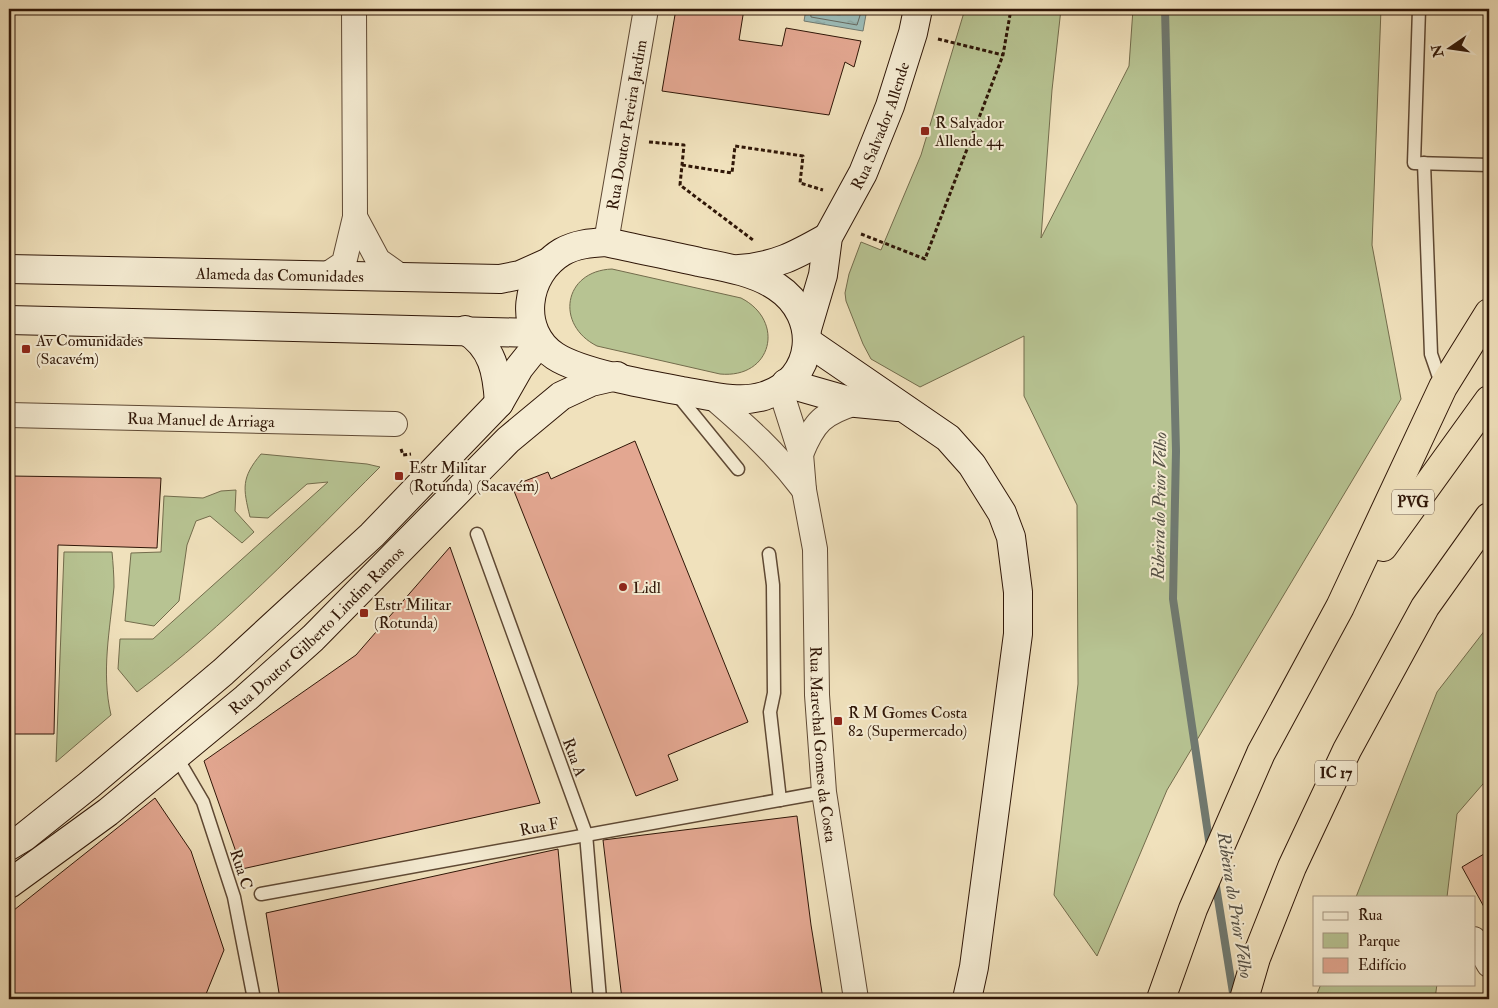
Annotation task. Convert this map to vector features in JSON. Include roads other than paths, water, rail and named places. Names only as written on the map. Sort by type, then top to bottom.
[{"type":"highway","points":[[1162,999],[1193,909],[1257,762],[1340,607],[1443,387],[1489,313]]},
{"type":"highway","name":"PVG","points":[[1340,607],[1489,400]]},
{"type":"highway","name":"IC 17","points":[[1244,999],[1256,958],[1317,812],[1378,692],[1425,607],[1489,517]]},
{"type":"street","points":[[326,275],[344,263],[355,217],[354,9]]},
{"type":"street","name":"Rua Doutor Pereira Jardim","points":[[606,242],[646,9]]},
{"type":"street","name":"Rua Salvador Allende","points":[[828,237],[863,172],[890,106],[916,21]]},
{"type":"street","points":[[355,217],[378,260],[402,277]]},
{"type":"street","points":[[747,268],[784,261],[828,237]]},
{"type":"street","points":[[828,237],[823,275],[808,335],[803,361],[796,374],[783,386],[765,396],[750,399],[711,396],[577,367],[555,356],[537,338],[529,308],[531,296],[538,278],[550,262],[563,252],[576,246],[606,242],[747,268],[778,287],[789,297],[801,312],[808,335],[900,407],[948,438],[972,464],[1002,512],[1011,537],[1015,561],[1018,634],[974,967],[967,999]]},
{"type":"street","name":"Alameda das Comunidades","points":[[9,269],[500,279],[520,274],[550,262]]},
{"type":"street","points":[[9,320],[465,330],[537,338]]},
{"type":"street","points":[[465,330],[476,337],[486,349],[494,364],[499,403]]},
{"type":"street","name":"Rua Doutor Gilberto Lindim Ramos","points":[[9,846],[24,837],[89,785],[223,672],[372,535],[499,403],[537,338]]},
{"type":"street","name":"Rua Doutor Gilberto Lindim Ramos","points":[[9,884],[108,812],[313,638],[508,440],[561,396],[591,382],[617,376]]},
{"type":"street","points":[[783,386],[856,402],[900,407]]},
{"type":"street","name":"Rua Marechal Gomes da Costa","points":[[783,386],[801,454],[804,490],[815,549],[817,695],[824,792],[856,999]]},
{"type":"street","name":"Rua Marechal Gomes da Costa","points":[[711,396],[761,438],[781,459],[804,490]]},
{"type":"street","name":"Rua Marechal Gomes da Costa","points":[[801,454],[809,433],[820,418],[837,408],[856,402]]},
{"type":"street","name":"Rua Manuel de Arriaga","points":[[9,414],[395,424]]},
{"type":"street","points":[[1476,942],[1489,965]]},
{"type":"street","points":[[974,967],[978,999]]},
{"type":"lane","points":[[1419,9],[1414,163],[1489,165]]},
{"type":"lane","points":[[1424,163],[1431,354],[1443,387]]},
{"type":"lane","points":[[673,389],[738,469]]},
{"type":"lane","name":"Rua A","points":[[477,534],[586,834],[600,999]]},
{"type":"lane","points":[[770,554],[773,585],[774,693],[770,712],[780,800]]},
{"type":"lane","name":"Rua C","points":[[176,756],[203,802],[234,897],[254,999]]},
{"type":"lane","name":"Rua F","points":[[261,894],[824,792]]},
{"type":"water","points":[[806,9],[867,9],[863,31],[804,21]]},
{"type":"waterway","name":"Ribeira do Prior Velho","points":[[1165,9],[1176,451],[1173,599],[1210,847]]},
{"type":"waterway","name":"Ribeira do Prior Velho","points":[[1215,880],[1234,999]]},
{"type":"place","name":"R Salvador Allende 44","points":[[925,131]]},
{"type":"place","name":"Av Comunidades (Sacavém)","points":[[26,349]]},
{"type":"place","name":"Estr Militar (Rotunda) (Sacavém)","points":[[399,476]]},
{"type":"place","name":"Lidl","points":[[623,587]]},
{"type":"place","name":"Estr Militar (Rotunda)","points":[[364,613]]},
{"type":"place","name":"R M Gomes Costa 82 (Supermercado)","points":[[838,721]]}]
